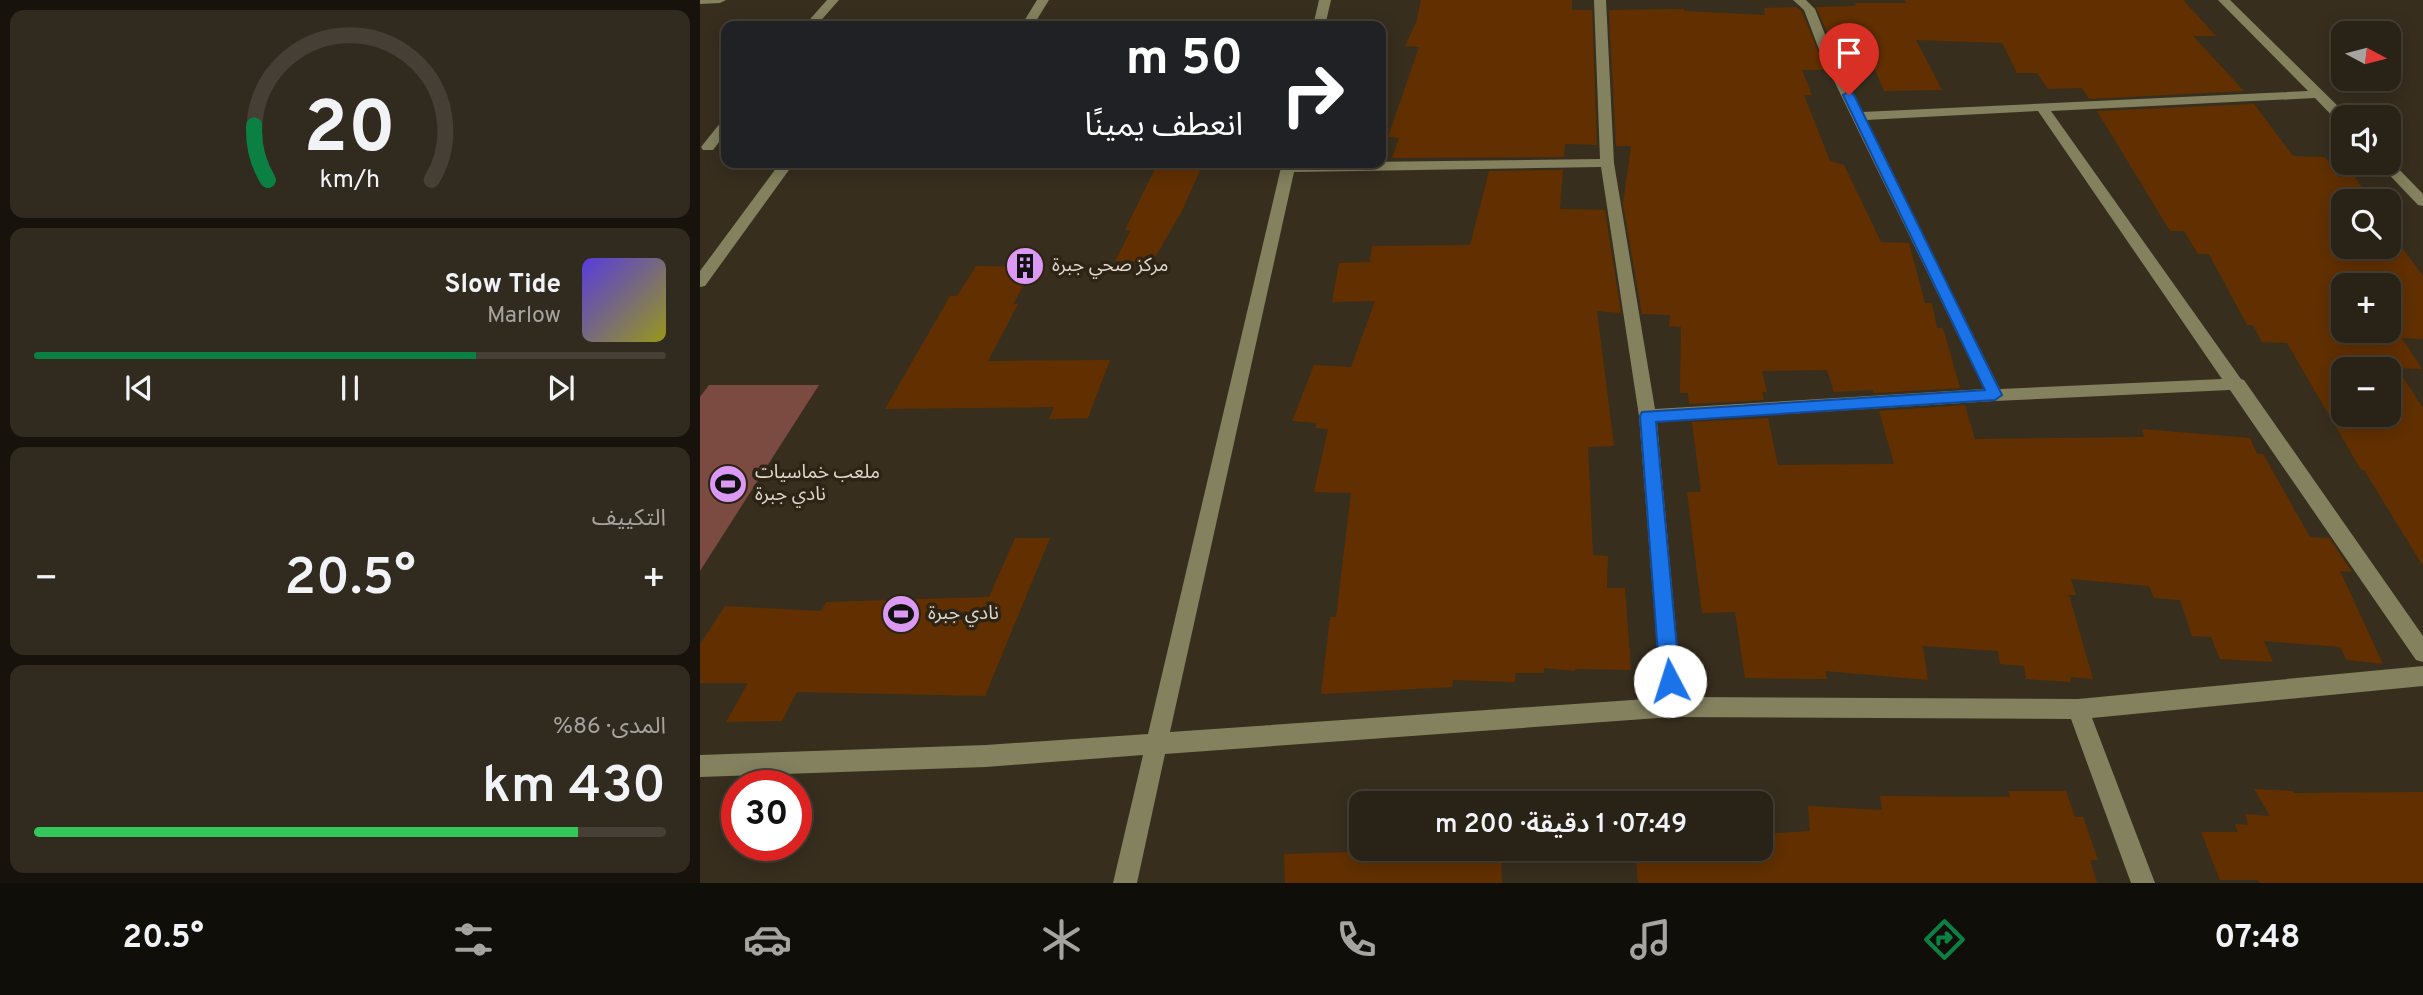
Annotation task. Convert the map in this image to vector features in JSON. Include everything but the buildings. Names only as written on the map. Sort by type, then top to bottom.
[{"type":"street","points":[[700,1],[720,0]]},
{"type":"street","points":[[814,21],[833,0]]},
{"type":"street","points":[[1030,21],[1043,0]]},
{"type":"street","points":[[1320,21],[1325,0]]},
{"type":"street","points":[[1600,0],[1607,163],[1648,416],[1672,707]]},
{"type":"street","points":[[1799,0],[1809,9],[1826,52],[1860,116],[1995,395]]},
{"type":"street","points":[[2224,0],[2331,108]]},
{"type":"street","points":[[1860,116],[2318,94]]},
{"type":"street","points":[[2041,106],[2238,384],[2423,653]]},
{"type":"street","points":[[704,147],[721,130]]},
{"type":"street","points":[[1386,164],[1607,163]]},
{"type":"street","points":[[700,282],[783,168]]},
{"type":"street","points":[[1125,883],[1287,168]]},
{"type":"street","points":[[2397,175],[2423,201]]},
{"type":"street","points":[[1648,416],[1995,395],[2238,384]]},
{"type":"street","points":[[700,766],[986,756],[1672,707],[2078,709],[2423,676]]},
{"type":"street","points":[[2078,709],[2143,883]]},
{"type":"shaded area","name":"ملعب خماسيات نادي جبرة","points":[[709,385],[819,385],[700,571],[700,397]]},
{"type":"place","name":"مركز صحي جبرة","points":[[1025,266]]},
{"type":"place","name":"ملعب خماسيات نادي جبرة","points":[[728,484]]},
{"type":"place","name":"نادي جبرة","points":[[901,614]]},
{"type":"route","points":[[1670,681],[1648,416],[1995,395],[1849,95]]}]
